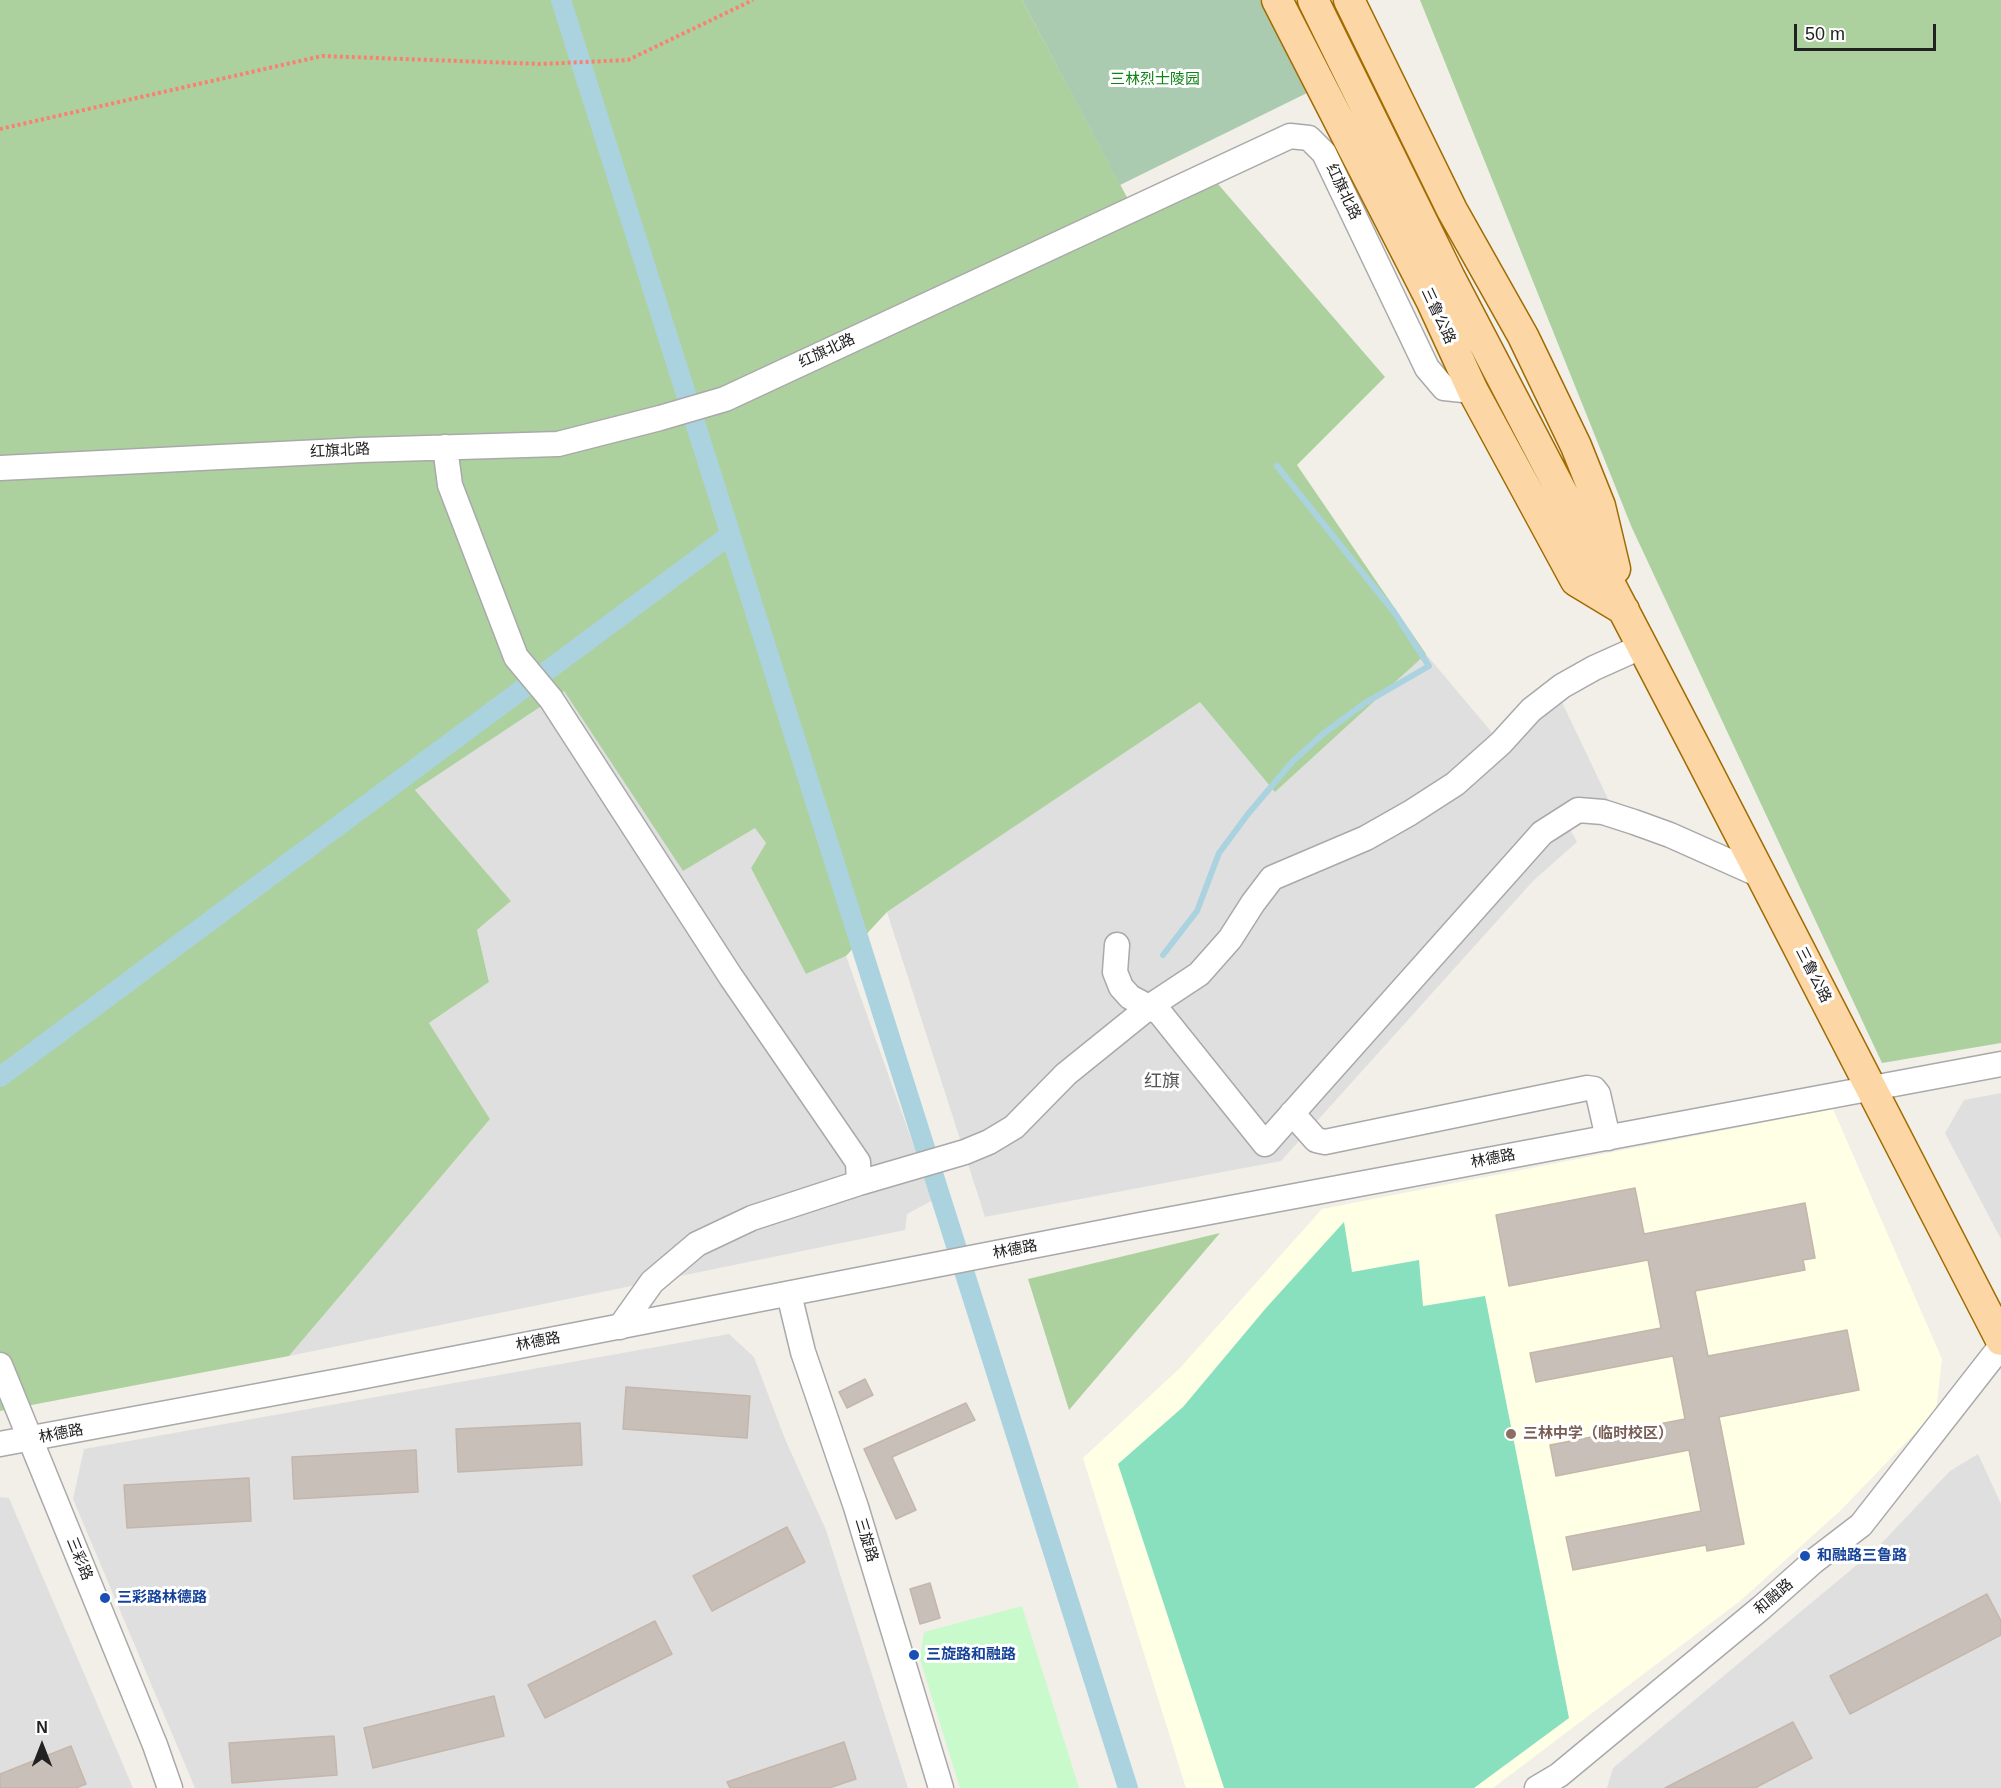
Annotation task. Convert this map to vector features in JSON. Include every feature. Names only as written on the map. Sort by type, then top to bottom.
[{"type":"main road","name":"三鲁公路","points":[[1277,0],[1432,302],[1473,391],[1576,581],[1624,610]]},
{"type":"main road","name":"三鲁公路","points":[[1312,0],[1414,206],[2001,1340]]},
{"type":"main road","name":"三鲁公路","points":[[1349,0],[1452,210],[1523,336],[1576,446],[1600,506],[1624,610]]},
{"type":"street","name":"红旗北路","points":[[0,468],[445,447],[558,444],[660,418],[725,399],[1290,136],[1309,138],[1324,153],[1427,368],[1444,388],[1473,391]]},
{"type":"street","points":[[445,447],[450,485],[516,657],[551,699],[731,977],[858,1162],[859,1183]]},
{"type":"street","points":[[620,1327],[652,1282],[697,1244],[752,1218],[964,1152],[989,1142],[1014,1127],[1066,1074],[1149,1007],[1199,974],[1230,939],[1272,878],[1366,838],[1410,813],[1455,784],[1501,743],[1532,710],[1562,686],[1594,668],[1643,646]]},
{"type":"street","points":[[1117,945],[1115,972],[1121,987],[1130,997],[1160,1013],[1264,1144],[1542,832],[1578,810],[1602,812],[1643,825],[1762,876]]},
{"type":"street","name":"林德路","points":[[0,1444],[31,1440],[1001,1252],[2001,1064]]},
{"type":"street","points":[[1292,1113],[1316,1140],[1325,1142],[1587,1088],[1594,1089],[1598,1094],[1608,1138]]},
{"type":"street","name":"三旋路","points":[[789,1294],[803,1352],[856,1507],[941,1788]]},
{"type":"street","name":"和融路","points":[[1537,1788],[1563,1782],[1814,1561],[1861,1525],[2001,1346]]},
{"type":"street","name":"三彩路","points":[[0,1365],[155,1745],[170,1788]]},
{"type":"path","points":[[0,129],[322,56],[540,64],[628,60],[753,0]]},
{"type":"shaded area","points":[[1426,654],[1504,747],[1559,696],[1611,805],[1566,822],[1577,842],[1533,881],[1281,1161],[985,1217],[887,912],[1200,701],[1276,791]]},
{"type":"shaded area","points":[[564,690],[683,870],[755,827],[766,843],[751,868],[806,974],[846,956],[933,1200],[907,1214],[905,1230],[289,1356],[490,1119],[429,1023],[489,982],[477,930],[511,901],[415,790]]},
{"type":"shaded area","points":[[2001,1093],[2001,1239],[1945,1133],[1964,1100]]},
{"type":"shaded area","name":"三林中学（临时校区）","points":[[1833,1109],[1942,1359],[1936,1411],[1841,1510],[1740,1601],[1493,1788],[1186,1788],[1083,1458],[1180,1368],[1322,1209]]},
{"type":"shaded area","points":[[729,1334],[754,1357],[785,1439],[826,1530],[908,1788],[195,1788],[73,1499],[84,1449]]},
{"type":"shaded area","points":[[1978,1454],[2001,1504],[2001,1788],[1607,1788],[1613,1768],[1876,1549],[1950,1471]]},
{"type":"shaded area","points":[[0,1497],[9,1498],[133,1788],[0,1788]]},
{"type":"green space","points":[[0,0],[1022,0],[1138,218],[1218,184],[1385,377],[1297,465],[1426,654],[1275,792],[1200,702],[887,912],[846,956],[806,974],[751,868],[766,843],[755,828],[683,871],[564,691],[415,790],[511,901],[477,930],[489,982],[429,1023],[490,1119],[289,1356],[0,1411]]},
{"type":"green space","name":"三林烈士陵园","points":[[1022,0],[1260,0],[1307,93],[1120,185]]},
{"type":"green space","points":[[1420,0],[2001,0],[2001,1043],[1882,1063],[1632,528]]},
{"type":"green space","points":[[1344,1222],[1352,1272],[1419,1260],[1423,1306],[1485,1296],[1569,1718],[1474,1788],[1224,1788],[1118,1464],[1183,1407],[1266,1308]]},
{"type":"green space","points":[[1220,1233],[1069,1410],[1028,1279]]},
{"type":"green space","points":[[1022,1606],[1079,1788],[960,1788],[920,1659],[924,1632]]},
{"type":"building","points":[[1635,1188],[1644,1234],[1805,1203],[1815,1258],[1803,1260],[1805,1270],[1695,1291],[1708,1356],[1847,1330],[1859,1390],[1719,1417],[1744,1544],[1707,1551],[1706,1545],[1573,1570],[1566,1537],[1701,1511],[1689,1450],[1556,1476],[1550,1445],[1685,1419],[1673,1356],[1536,1382],[1530,1353],[1661,1328],[1648,1260],[1509,1286],[1496,1215]]},
{"type":"building","points":[[865,1379],[873,1395],[847,1408],[839,1392]]},
{"type":"building","points":[[626,1387],[750,1396],[747,1438],[623,1429]]},
{"type":"building","points":[[966,1403],[975,1420],[892,1457],[916,1510],[896,1519],[864,1449]]},
{"type":"building","points":[[580,1423],[582,1465],[458,1472],[456,1429]]},
{"type":"building","points":[[416,1450],[418,1492],[294,1499],[292,1457]]},
{"type":"building","points":[[249,1478],[251,1521],[127,1528],[124,1485]]},
{"type":"building","points":[[787,1527],[805,1562],[712,1611],[693,1576]]},
{"type":"building","points":[[930,1583],[940,1618],[920,1624],[910,1589]]},
{"type":"building","points":[[1987,1594],[2001,1621],[2001,1635],[1850,1714],[1830,1676]]},
{"type":"building","points":[[655,1621],[672,1654],[545,1718],[528,1685]]},
{"type":"building","points":[[494,1696],[504,1736],[373,1768],[364,1728]]},
{"type":"building","points":[[1793,1722],[1812,1758],[1755,1788],[1665,1788]]},
{"type":"building","points":[[334,1736],[337,1775],[232,1783],[229,1743]]},
{"type":"building","points":[[844,1742],[856,1779],[829,1788],[730,1788],[727,1782]]},
{"type":"building","points":[[71,1746],[86,1784],[76,1788],[0,1788],[0,1774]]},
{"type":"waterway","points":[[561,0],[1128,1788]]},
{"type":"waterway","points":[[1163,955],[1197,911],[1219,853],[1292,762],[1323,734],[1365,703],[1429,666],[1394,612],[1277,466]]},
{"type":"waterway","points":[[0,1077],[730,535]]},
{"type":"place","name":"三林中学（临时校区）","points":[[1511,1434]]},
{"type":"place","name":"和融路三鲁路","points":[[1805,1556]]},
{"type":"place","name":"三彩路林德路","points":[[105,1598]]},
{"type":"place","name":"三旋路和融路","points":[[914,1655]]},
{"type":"district","name":"红旗","points":[[1162,1082]]}]
